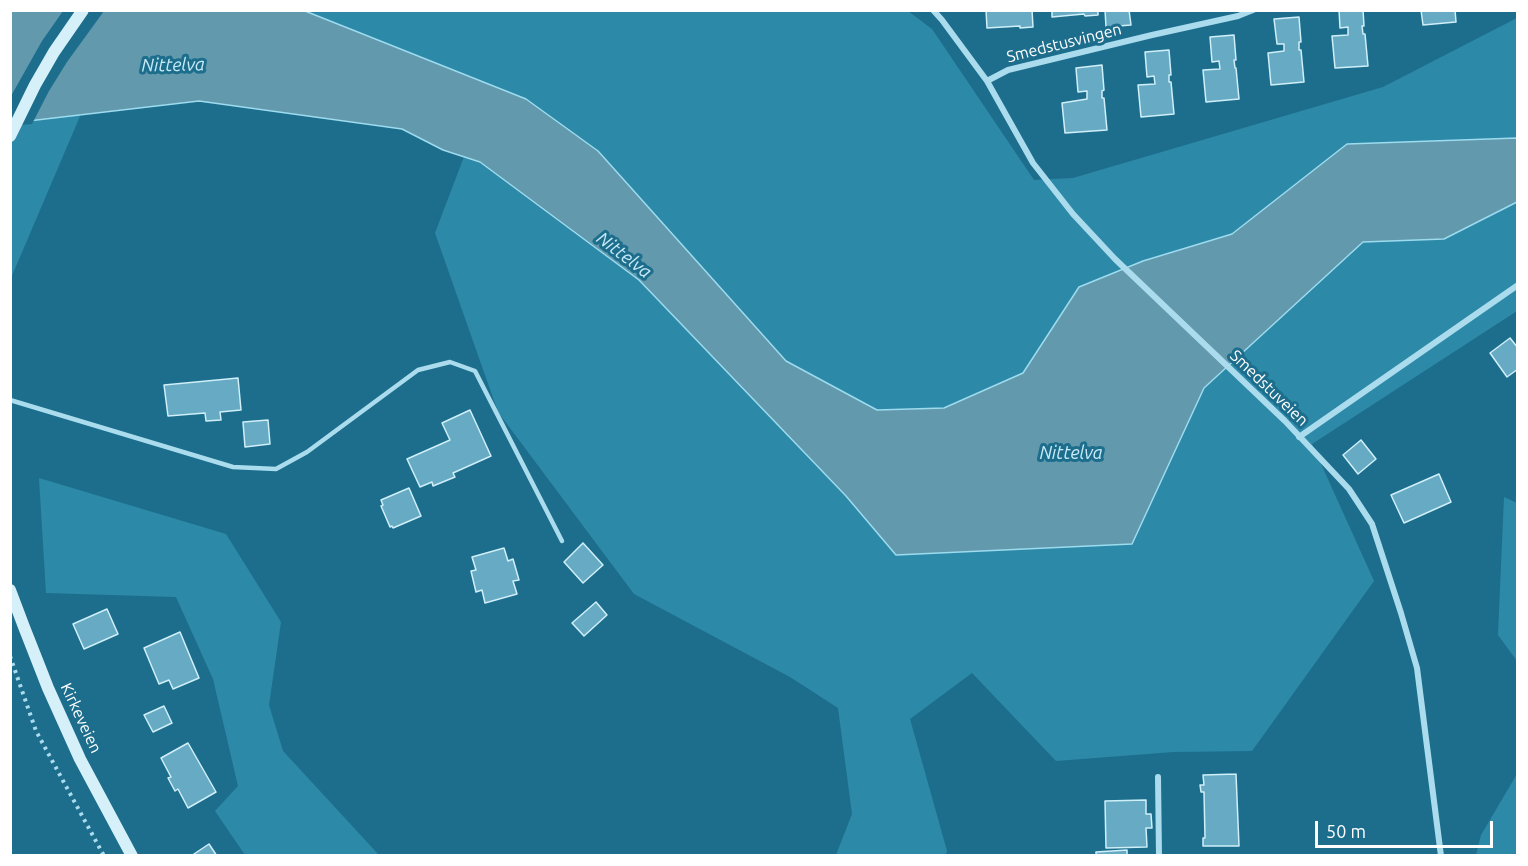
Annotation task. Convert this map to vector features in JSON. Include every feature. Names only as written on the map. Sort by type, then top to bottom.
[{"type":"main road","points":[[10,136],[54,52],[83,10]]},
{"type":"main road","name":"Kirkeveien","points":[[10,590],[48,688],[96,788],[132,855]]},
{"type":"street","name":"Smedstuveien","points":[[933,10],[987,81],[1033,163],[1073,214],[1115,260],[1285,421],[1349,489],[1372,524],[1418,668],[1441,855]]},
{"type":"street","name":"Smedstusvingen","points":[[987,81],[1008,70],[1238,16],[1253,10]]},
{"type":"street","points":[[1299,437],[1518,285]]},
{"type":"street","points":[[1158,777],[1159,855]]},
{"type":"lane","points":[[10,400],[232,467],[276,469],[307,452],[418,370],[450,362],[475,371],[562,541]]},
{"type":"path","points":[[10,656],[36,731],[104,855]]},
{"type":"shaded area","points":[[10,11],[908,11],[932,29],[1034,180],[1073,178],[1383,87],[1517,18],[1517,311],[1312,444],[1374,581],[1252,751],[1173,752],[1056,761],[972,673],[910,719],[947,851],[946,855],[836,855],[852,814],[838,708],[790,677],[634,594],[498,412],[435,233],[470,141],[98,74],[11,278]]},
{"type":"shaded area","points":[[39,478],[226,534],[281,622],[269,705],[283,751],[379,855],[245,855],[215,811],[238,786],[213,679],[176,597],[46,593]]},
{"type":"shaded area","points":[[1504,497],[1517,503],[1517,661],[1498,635]]},
{"type":"shaded area","points":[[1517,774],[1517,855],[1476,855],[1481,835]]},
{"type":"water","name":"Nittelva","points":[[14,10],[305,11],[526,99],[598,151],[786,361],[877,410],[944,408],[1023,373],[1079,287],[1143,261],[1232,234],[1347,144],[1517,138],[1517,202],[1444,239],[1363,242],[1204,388],[1132,544],[896,555],[846,496],[639,280],[480,162],[443,150],[402,129],[199,101],[11,123],[10,12]]},
{"type":"pier","points":[[63,11],[104,11],[67,62],[32,124],[10,126],[11,96],[42,41]]},
{"type":"building","points":[[986,10],[1032,10],[1033,27],[987,28]]},
{"type":"building","points":[[1052,10],[1098,10],[1098,15],[1052,17]]},
{"type":"building","points":[[1105,10],[1129,10],[1131,25],[1106,27]]},
{"type":"building","points":[[1339,10],[1363,10],[1364,26],[1362,26],[1368,66],[1335,68],[1332,36],[1348,35],[1348,27],[1340,28]]},
{"type":"building","points":[[1421,10],[1455,10],[1456,22],[1423,25]]},
{"type":"building","points":[[1299,17],[1301,42],[1299,42],[1299,50],[1301,50],[1304,82],[1271,85],[1268,53],[1284,51],[1284,44],[1277,44],[1274,19]]},
{"type":"building","points":[[1234,35],[1236,60],[1234,60],[1239,99],[1206,102],[1203,70],[1220,69],[1219,61],[1212,62],[1210,37]]},
{"type":"building","points":[[1169,50],[1171,75],[1169,75],[1169,82],[1171,82],[1174,114],[1141,117],[1138,85],[1155,84],[1154,76],[1147,77],[1145,52]]},
{"type":"building","points":[[1102,65],[1104,90],[1102,98],[1104,98],[1107,130],[1065,133],[1062,103],[1087,99],[1087,91],[1078,92],[1076,68]]},
{"type":"building","points":[[1510,338],[1518,348],[1518,369],[1507,377],[1490,353]]},
{"type":"building","points":[[238,378],[241,410],[220,412],[221,420],[206,421],[205,413],[168,416],[164,385]]},
{"type":"building","points":[[470,410],[491,456],[453,473],[455,477],[433,486],[432,482],[420,487],[407,459],[450,440],[442,423]]},
{"type":"building","points":[[268,420],[270,444],[245,447],[243,422]]},
{"type":"building","points":[[1361,440],[1376,459],[1358,474],[1343,455]]},
{"type":"building","points":[[1439,474],[1451,502],[1404,523],[1391,495]]},
{"type":"building","points":[[409,488],[421,516],[393,528],[390,527],[381,506],[383,505],[381,500]]},
{"type":"building","points":[[583,543],[603,565],[583,583],[564,562]]},
{"type":"building","points":[[504,548],[508,561],[513,559],[519,580],[513,581],[517,594],[485,603],[482,590],[476,592],[471,571],[476,570],[472,557]]},
{"type":"building","points":[[596,602],[607,615],[584,636],[572,623]]},
{"type":"building","points":[[107,609],[118,634],[84,649],[73,624]]},
{"type":"building","points":[[180,632],[199,678],[173,689],[169,680],[159,684],[144,648]]},
{"type":"building","points":[[164,706],[172,723],[153,732],[144,715]]},
{"type":"building","points":[[188,743],[216,792],[188,808],[178,789],[175,791],[161,758]]},
{"type":"building","points":[[1236,774],[1239,846],[1203,846],[1203,838],[1205,838],[1204,792],[1201,792],[1200,785],[1204,785],[1203,775]]},
{"type":"building","points":[[1146,800],[1146,814],[1151,814],[1152,828],[1146,828],[1147,847],[1106,848],[1105,801]]},
{"type":"building","points":[[209,844],[217,856],[191,856]]},
{"type":"building","points":[[1127,850],[1127,856],[1096,856],[1096,852]]}]
